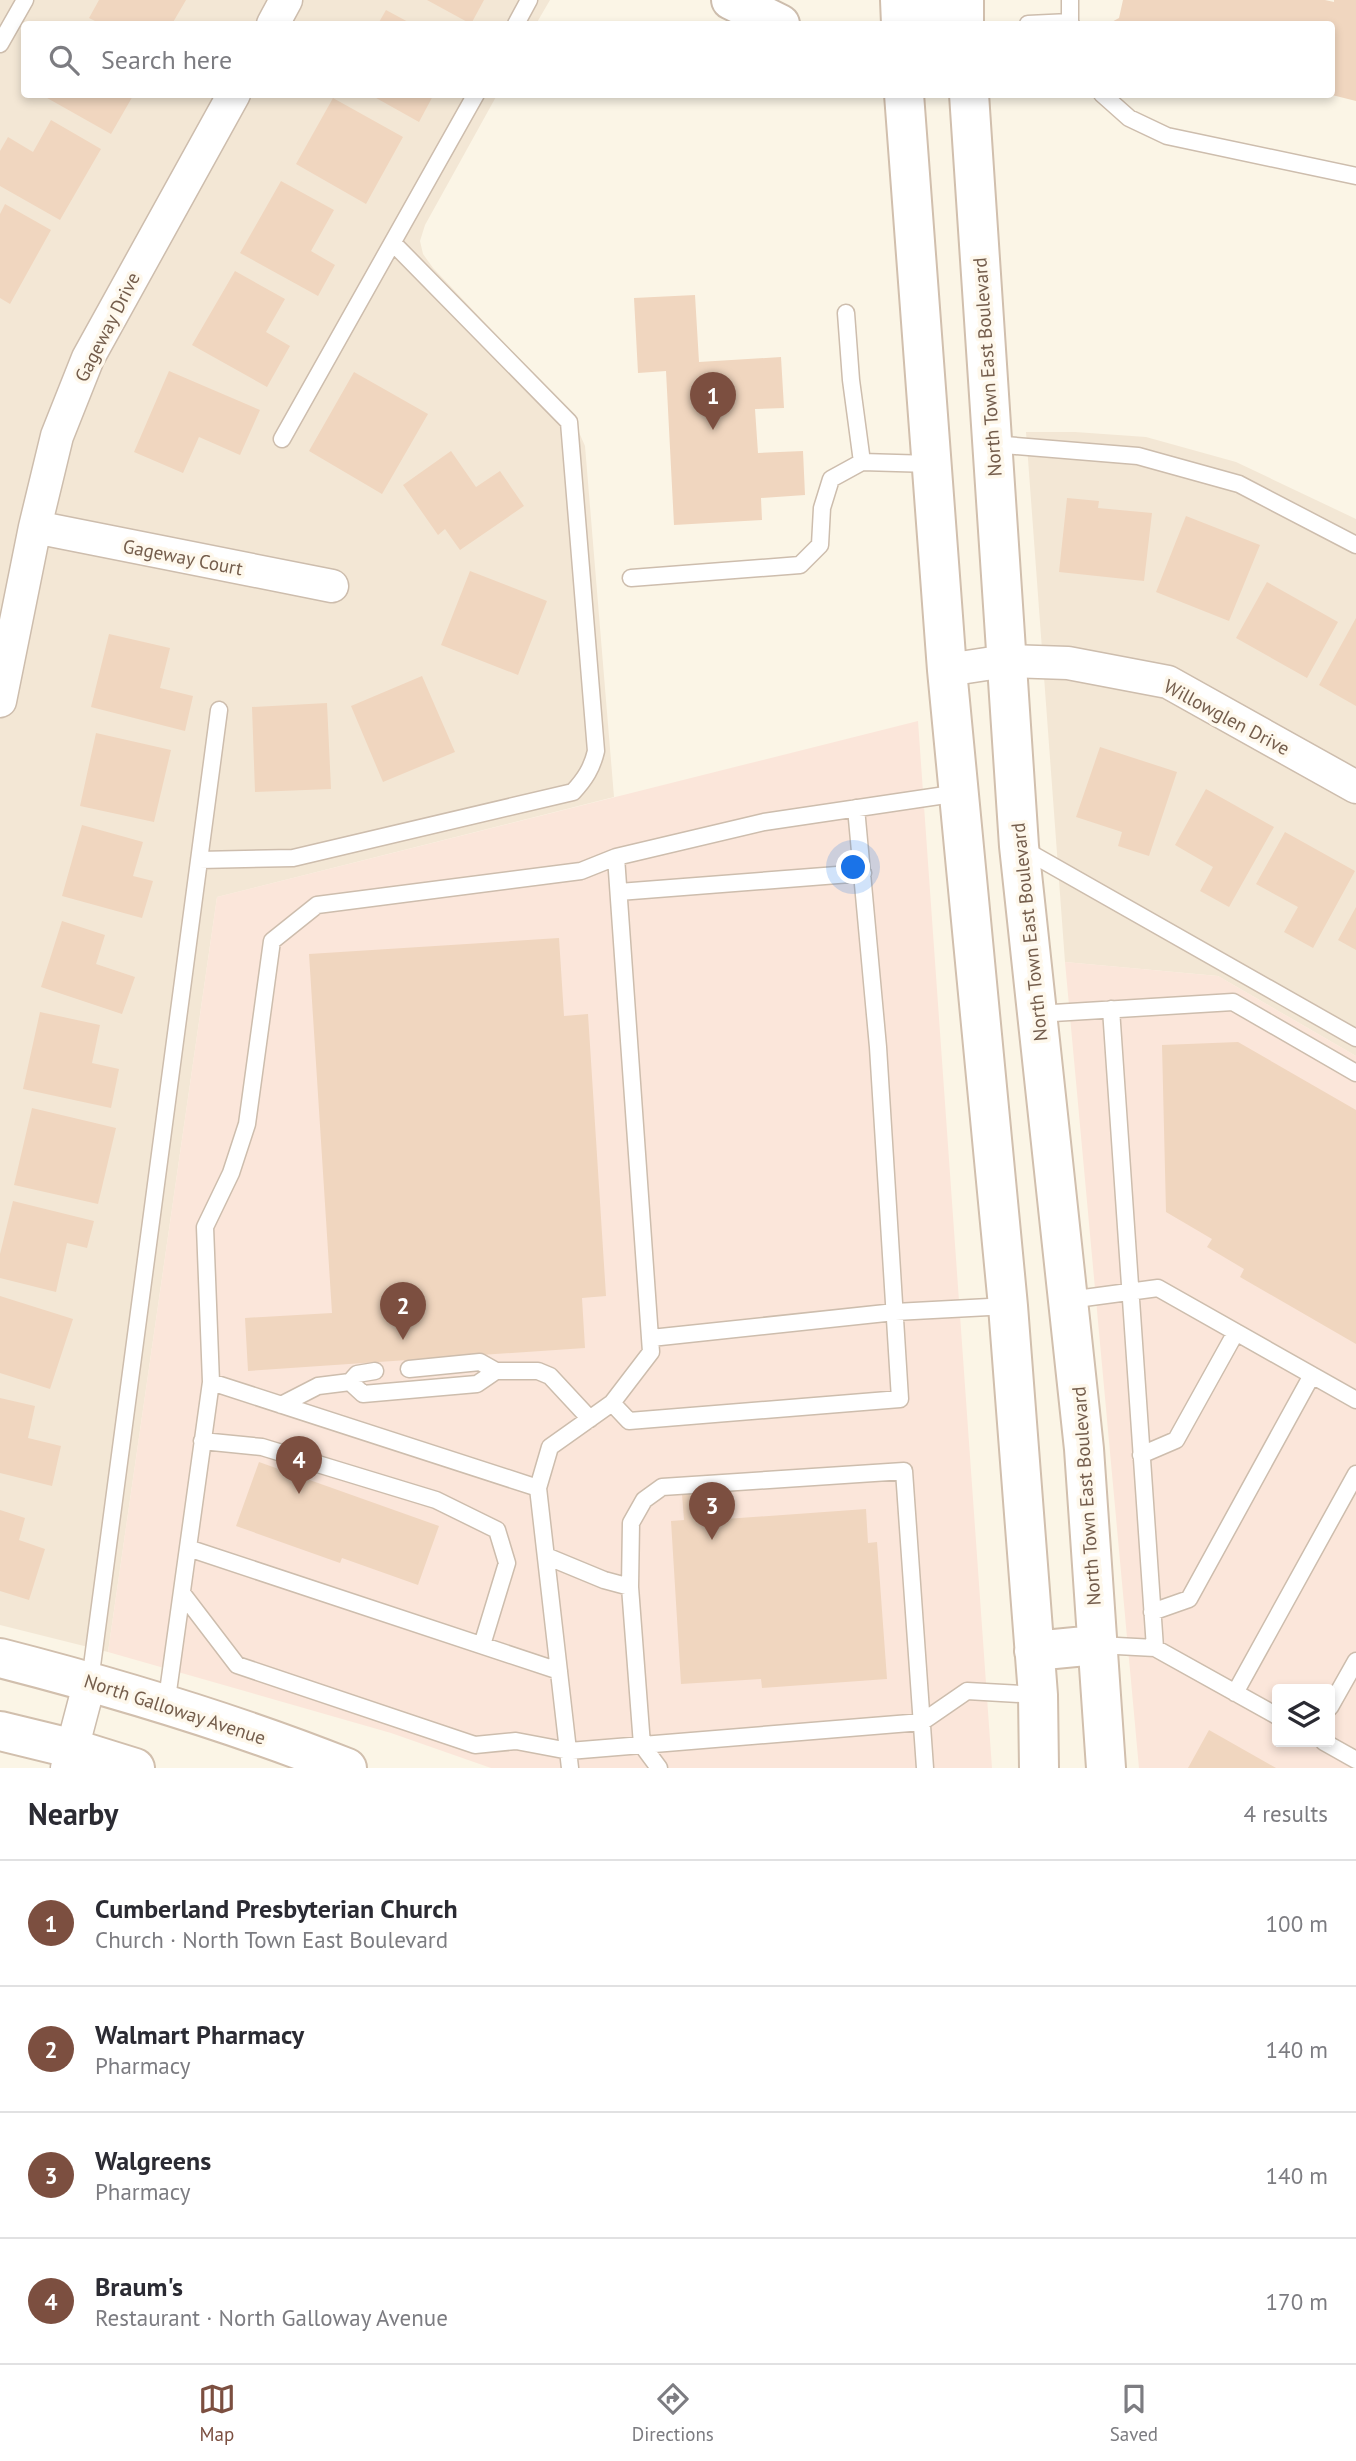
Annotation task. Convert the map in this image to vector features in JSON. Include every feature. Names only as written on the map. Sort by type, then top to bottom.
[{"type":"main road","points":[[731,0],[774,21]]},
{"type":"main road","points":[[901,0],[901,21]]},
{"type":"main road","points":[[914,0],[952,21]]},
{"type":"main road","points":[[964,0],[964,21]]},
{"type":"main road","points":[[904,98],[947,670],[1008,1306],[1038,1695],[1040,1768]]},
{"type":"main road","name":"North Town East Boulevard","points":[[969,98],[1019,846],[1084,1449],[1106,1768]]},
{"type":"main road","points":[[1008,1306],[1069,1300]]},
{"type":"main road","points":[[1034,1651],[1096,1645]]},
{"type":"main road","name":"North Galloway Avenue","points":[[0,1658],[90,1681],[295,1748],[347,1768]]},
{"type":"main road","points":[[0,1731],[70,1759],[135,1768]]},
{"type":"street","points":[[275,21],[286,0]]},
{"type":"street","name":"Gageway Drive","points":[[0,701],[57,436],[88,359],[232,98]]},
{"type":"street","name":"Gageway Court","points":[[36,527],[331,586]]},
{"type":"street","name":"Willowglen Drive","points":[[947,670],[1006,661],[1068,663],[1168,682],[1356,787]]},
{"type":"street","points":[[70,1759],[90,1681]]},
{"type":"lane","points":[[0,44],[25,0]]},
{"type":"lane","points":[[518,21],[529,0]]},
{"type":"lane","points":[[1070,0],[1070,21]]},
{"type":"lane","points":[[282,439],[474,98]]},
{"type":"lane","points":[[1106,98],[1129,118],[1167,136],[1356,177]]},
{"type":"lane","points":[[200,860],[293,858],[573,792],[584,781],[593,765],[596,751],[569,422],[393,243]]},
{"type":"lane","points":[[846,313],[851,380],[862,462]]},
{"type":"lane","points":[[992,444],[1138,456],[1239,484],[1356,545]]},
{"type":"lane","points":[[631,578],[800,565],[820,545],[822,508],[831,479],[862,462],[931,464]]},
{"type":"lane","points":[[90,1681],[219,710]]},
{"type":"lane","points":[[166,1706],[211,1382],[205,1227],[231,1173],[247,1124],[272,941],[317,905],[581,871],[616,857],[764,822],[958,793]]},
{"type":"lane","points":[[612,1403],[629,1421],[900,1399],[878,1047],[856,808]]},
{"type":"lane","points":[[1019,846],[1356,1038]]},
{"type":"lane","points":[[570,1768],[538,1488],[550,1447],[612,1403],[651,1352],[616,857]]},
{"type":"lane","points":[[619,892],[863,873]]},
{"type":"lane","points":[[1037,1014],[1233,1002],[1356,1073]]},
{"type":"lane","points":[[1111,1009],[1155,1648]]},
{"type":"lane","points":[[1069,1300],[1158,1288],[1356,1400]]},
{"type":"lane","points":[[650,1338],[895,1312],[1008,1306]]},
{"type":"lane","points":[[1141,1455],[1176,1440],[1236,1332]]},
{"type":"lane","points":[[409,1369],[480,1362],[496,1371]]},
{"type":"lane","points":[[281,1405],[318,1386],[350,1382],[357,1374],[374,1371]]},
{"type":"lane","points":[[350,1382],[363,1394],[477,1384],[496,1371],[538,1371],[551,1376],[590,1419]]},
{"type":"lane","points":[[1152,1612],[1189,1599],[1312,1375]]},
{"type":"lane","points":[[211,1382],[538,1488]]},
{"type":"lane","points":[[202,1441],[276,1451],[436,1500],[497,1530],[507,1563],[482,1645]]},
{"type":"lane","points":[[659,1768],[642,1745],[630,1587],[631,1523],[644,1500],[662,1487],[904,1471],[925,1768]]},
{"type":"lane","points":[[1236,1693],[1356,1474]]},
{"type":"lane","points":[[188,1548],[559,1671]]},
{"type":"lane","points":[[546,1556],[604,1580],[630,1587]]},
{"type":"lane","points":[[182,1593],[237,1665],[475,1745],[516,1741],[569,1751],[922,1722],[967,1691],[1038,1695]]},
{"type":"lane","points":[[1096,1645],[1155,1648],[1272,1713]]},
{"type":"lane","points":[[1335,1698],[1356,1661]]},
{"type":"lane","points":[[1333,1747],[1356,1760]]},
{"type":"shaded area","points":[[0,0],[550,0],[538,21],[21,21],[21,98],[495,98],[425,225],[420,241],[423,254],[433,268],[570,412],[585,446],[614,797],[217,897],[108,1652],[0,1625]]},
{"type":"shaded area","points":[[1026,432],[1146,437],[1236,462],[1356,519],[1356,1056],[1218,976],[1065,962]]},
{"type":"shaded area","points":[[918,721],[992,1768],[491,1768],[391,1733],[108,1652],[217,897]]},
{"type":"shaded area","points":[[1065,962],[1218,976],[1356,1056],[1356,1768],[1139,1768]]},
{"type":"building","points":[[99,0],[186,0],[174,21],[95,21],[89,18]]},
{"type":"building","points":[[427,0],[484,0],[473,21],[466,21]]},
{"type":"building","points":[[1123,0],[1356,0],[1356,101],[1335,96],[1335,21],[1114,21],[1119,18]]},
{"type":"building","points":[[386,10],[406,21],[380,21]]},
{"type":"building","points":[[47,98],[132,98],[111,134]]},
{"type":"building","points":[[333,98],[403,137],[366,204],[296,164]]},
{"type":"building","points":[[376,98],[432,98],[419,122]]},
{"type":"building","points":[[51,120],[101,149],[60,220],[0,186],[0,151],[8,137],[33,152]]},
{"type":"building","points":[[281,181],[334,210],[311,251],[335,265],[318,296],[240,253]]},
{"type":"building","points":[[5,204],[51,230],[10,304],[0,298],[0,214]]},
{"type":"building","points":[[235,271],[285,299],[266,332],[290,346],[267,387],[192,345]]},
{"type":"building","points":[[695,295],[699,362],[781,357],[784,408],[755,409],[758,453],[803,451],[805,495],[761,498],[762,520],[674,525],[666,371],[638,373],[634,298]]},
{"type":"building","points":[[169,371],[260,410],[240,455],[199,437],[183,473],[134,452]]},
{"type":"building","points":[[354,372],[428,414],[382,494],[309,451]]},
{"type":"building","points":[[451,451],[476,487],[500,471],[524,506],[460,550],[445,529],[438,535],[403,485]]},
{"type":"building","points":[[1067,498],[1099,501],[1098,508],[1152,513],[1144,581],[1059,572]]},
{"type":"building","points":[[1186,516],[1260,545],[1229,621],[1156,592]]},
{"type":"building","points":[[470,571],[547,601],[518,675],[441,645]]},
{"type":"building","points":[[1267,582],[1338,622],[1307,678],[1236,638]]},
{"type":"building","points":[[1356,618],[1356,706],[1319,685]]},
{"type":"building","points":[[109,634],[170,648],[160,688],[193,696],[185,731],[91,707]]},
{"type":"building","points":[[422,676],[455,752],[383,782],[351,706]]},
{"type":"building","points":[[327,703],[331,789],[255,792],[252,707]]},
{"type":"building","points":[[96,733],[171,750],[154,822],[80,806]]},
{"type":"building","points":[[1100,747],[1177,772],[1149,856],[1118,846],[1122,832],[1076,817]]},
{"type":"building","points":[[1206,789],[1274,827],[1229,907],[1200,891],[1213,867],[1175,845]]},
{"type":"building","points":[[82,825],[143,842],[133,876],[153,881],[142,918],[62,896]]},
{"type":"building","points":[[1285,832],[1355,871],[1313,948],[1284,932],[1298,907],[1256,884]]},
{"type":"building","points":[[1356,907],[1356,950],[1338,940]]},
{"type":"building","points":[[62,921],[105,935],[96,964],[135,977],[122,1014],[41,987]]},
{"type":"building","points":[[559,938],[564,1016],[588,1014],[606,1296],[582,1298],[585,1348],[248,1371],[245,1318],[332,1313],[309,954]]},
{"type":"building","points":[[40,1012],[100,1025],[92,1063],[119,1069],[111,1108],[23,1089]]},
{"type":"building","points":[[1238,1042],[1356,1110],[1356,1344],[1240,1277],[1244,1269],[1207,1247],[1212,1239],[1166,1212],[1162,1045]]},
{"type":"building","points":[[32,1108],[116,1128],[98,1204],[14,1185]]},
{"type":"building","points":[[13,1201],[94,1221],[87,1248],[67,1243],[56,1292],[0,1278],[0,1254]]},
{"type":"building","points":[[0,1296],[73,1319],[50,1389],[0,1373]]},
{"type":"building","points":[[0,1398],[35,1406],[28,1438],[61,1446],[52,1486],[0,1473]]},
{"type":"building","points":[[259,1462],[439,1526],[418,1585],[342,1558],[340,1563],[236,1526]]},
{"type":"building","points":[[723,1492],[725,1519],[866,1509],[868,1543],[877,1542],[887,1679],[762,1688],[761,1679],[681,1684],[671,1521],[684,1520],[682,1494]]},
{"type":"building","points":[[0,1510],[25,1518],[19,1540],[45,1549],[29,1600],[0,1591]]},
{"type":"building","points":[[1209,1730],[1276,1768],[1188,1768]]},
{"type":"place","name":"Cumberland Presbyterian Church","points":[[713,430]]},
{"type":"place","name":"Walmart Pharmacy","points":[[403,1340]]},
{"type":"place","name":"Braum's","points":[[299,1494]]},
{"type":"place","name":"Walgreens","points":[[712,1540]]}]
